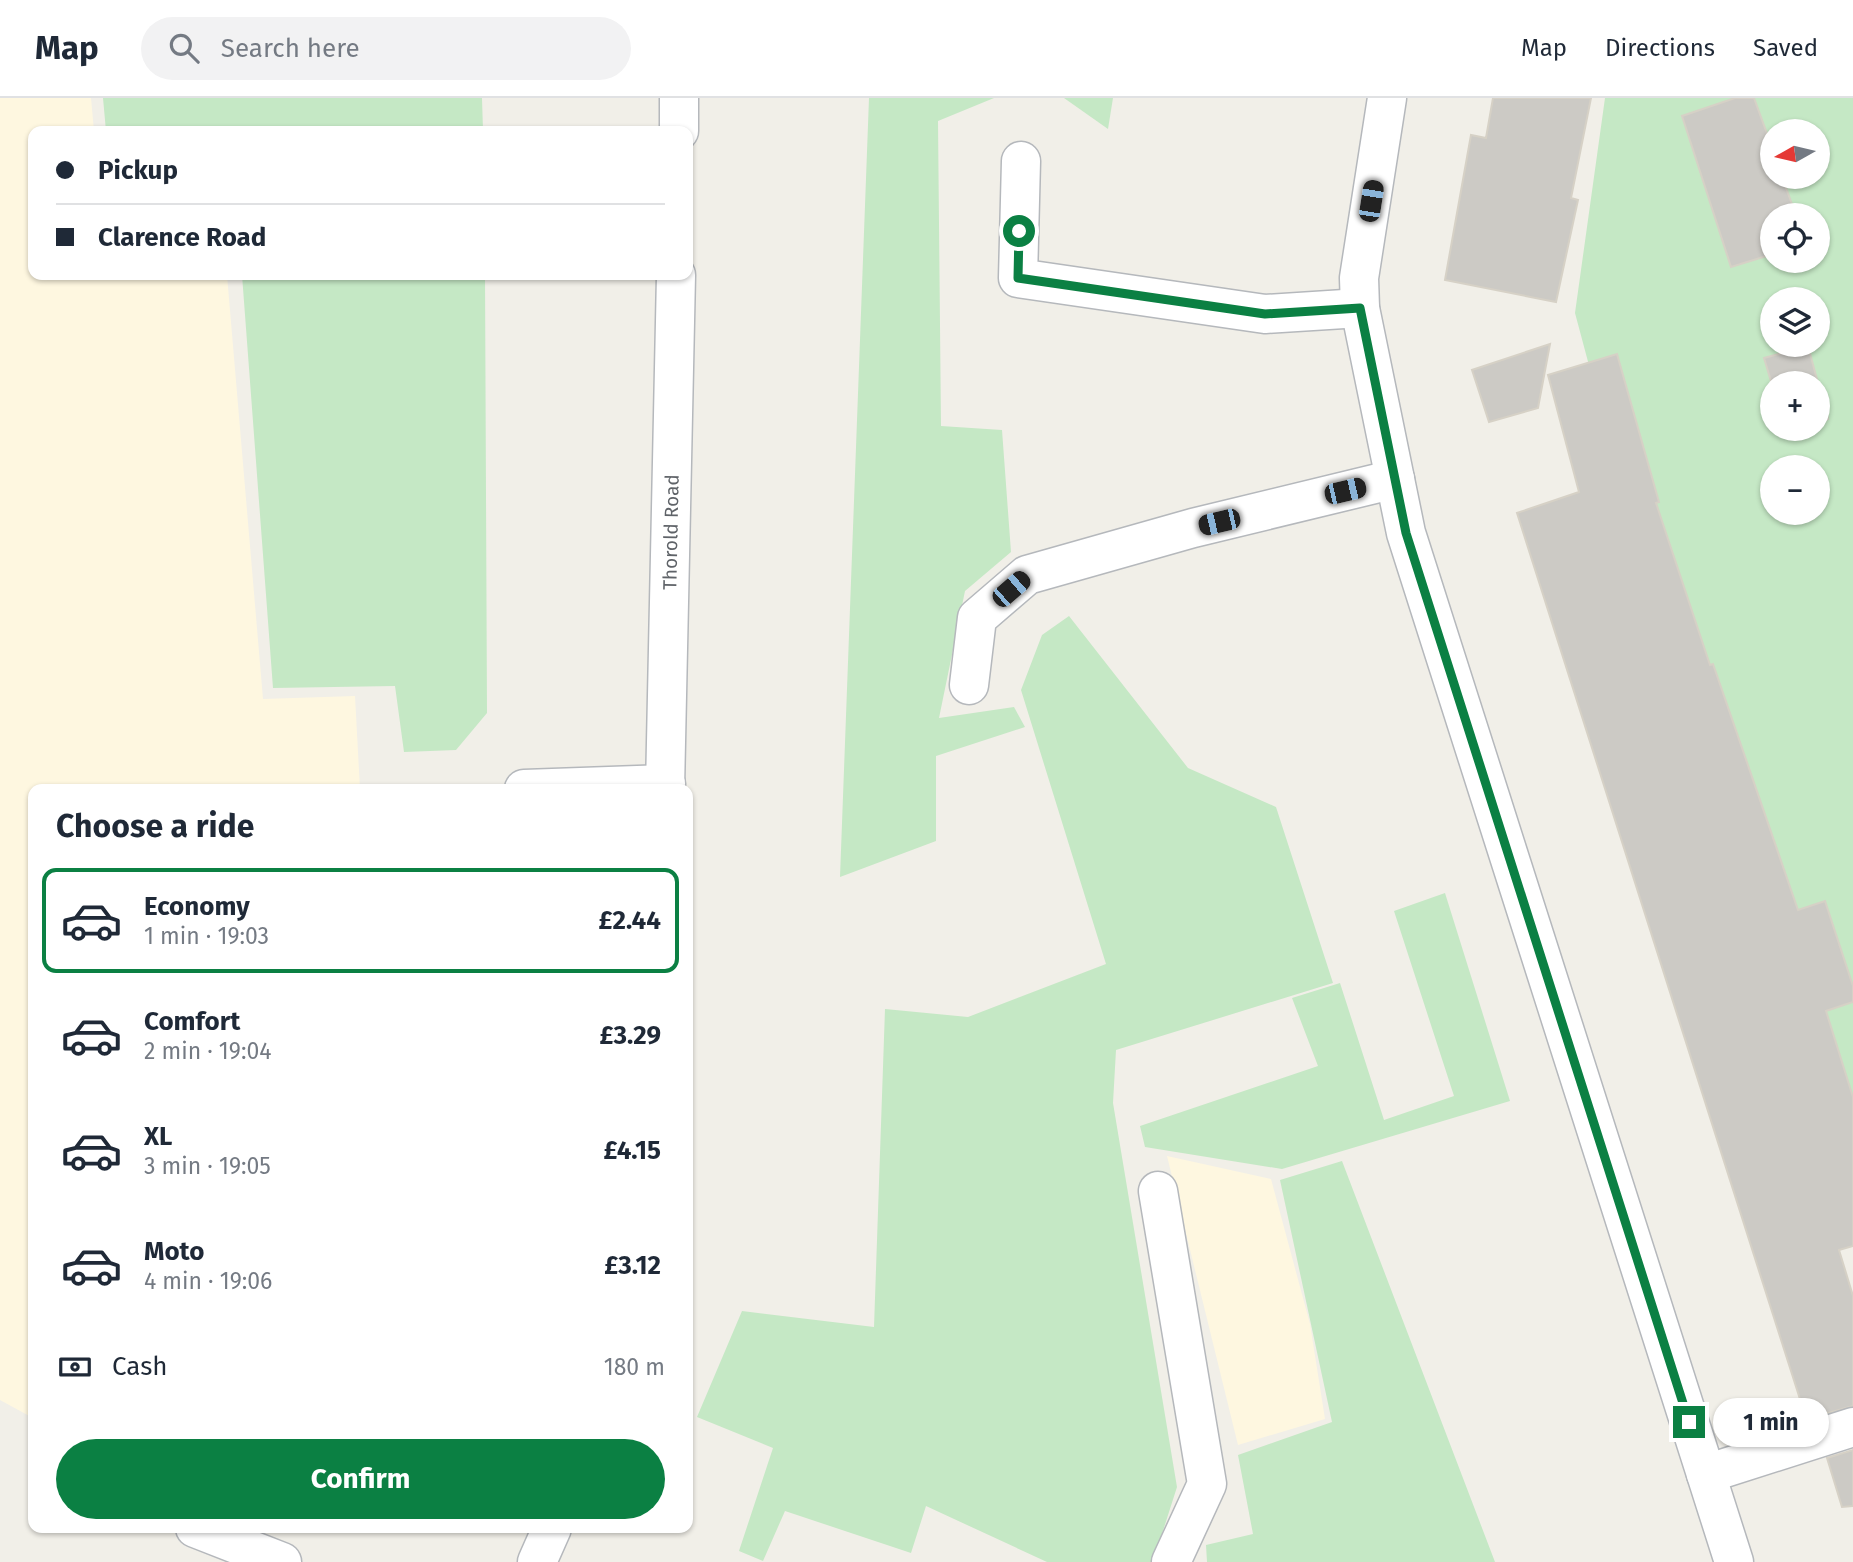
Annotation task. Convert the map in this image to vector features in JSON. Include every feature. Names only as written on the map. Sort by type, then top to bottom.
[{"type":"street","points":[[679,98],[679,126]]},
{"type":"street","points":[[1387,98],[1359,278],[1360,308],[1406,533],[1734,1562]]},
{"type":"street","points":[[1021,161],[1018,278],[1265,314],[1360,308]]},
{"type":"street","name":"Thorold Road","points":[[666,784],[676,280]]},
{"type":"street","points":[[969,685],[978,618],[1027,575],[1193,528],[1395,479]]},
{"type":"street","points":[[1158,1191],[1207,1484],[1171,1562]]},
{"type":"street","points":[[1706,1474],[1853,1427]]},
{"type":"street","points":[[208,1533],[282,1562]]},
{"type":"street","points":[[537,1562],[550,1533]]},
{"type":"shaded area","points":[[0,98],[91,98],[94,126],[28,126],[28,280],[227,280],[263,699],[355,696],[360,784],[28,784],[28,1415],[0,1400]]},
{"type":"shaded area","points":[[1167,1156],[1271,1179],[1310,1324],[1325,1419],[1238,1445]]},
{"type":"green space","points":[[103,98],[482,98],[483,126],[106,126]]},
{"type":"green space","points":[[869,98],[994,98],[938,121],[941,426],[1002,430],[1011,552],[965,591],[939,718],[1014,707],[1025,727],[936,756],[936,841],[840,877]]},
{"type":"green space","points":[[1064,98],[1113,98],[1108,129]]},
{"type":"green space","points":[[1605,98],[1853,98],[1853,1235],[1633,530],[1575,313]]},
{"type":"green space","points":[[242,280],[485,280],[487,713],[456,750],[404,752],[395,686],[273,688]]},
{"type":"green space","points":[[1069,616],[1188,768],[1276,807],[1333,983],[1116,1050],[1113,1103],[1177,1487],[1153,1562],[1047,1562],[926,1506],[911,1553],[785,1511],[763,1561],[739,1551],[773,1448],[697,1417],[742,1311],[874,1327],[885,1009],[968,1017],[1106,964],[1021,690],[1042,635]]},
{"type":"green space","points":[[1445,893],[1510,1101],[1282,1169],[1145,1147],[1140,1126],[1318,1066],[1292,998],[1340,983],[1384,1120],[1454,1096],[1394,911]]},
{"type":"green space","points":[[1342,1161],[1495,1562],[1207,1562],[1206,1545],[1253,1534],[1238,1455],[1332,1422],[1280,1180]]},
{"type":"building","points":[[1493,98],[1591,98],[1571,198],[1578,200],[1556,302],[1445,280],[1471,135],[1486,138]]},
{"type":"building","points":[[1735,98],[1754,98],[1762,119],[1760,189],[1786,189],[1792,203],[1760,203],[1760,258],[1731,267],[1682,116]]},
{"type":"building","points":[[1550,344],[1538,408],[1489,422],[1472,370]]},
{"type":"building","points":[[1617,354],[1659,502],[1656,503],[1710,665],[1713,664],[1798,910],[1825,901],[1853,986],[1853,1002],[1826,1011],[1853,1097],[1853,1246],[1839,1250],[1853,1296],[1853,1406],[1814,1417],[1806,1418],[1517,513],[1579,492],[1548,375]]},
{"type":"building","points":[[1811,357],[1815,371],[1768,371],[1764,358]]},
{"type":"building","points":[[1853,1450],[1853,1506],[1842,1507],[1827,1458]]},
{"type":"route","points":[[1019,231],[1018,278],[1265,314],[1360,308],[1406,533],[1689,1422]]}]
